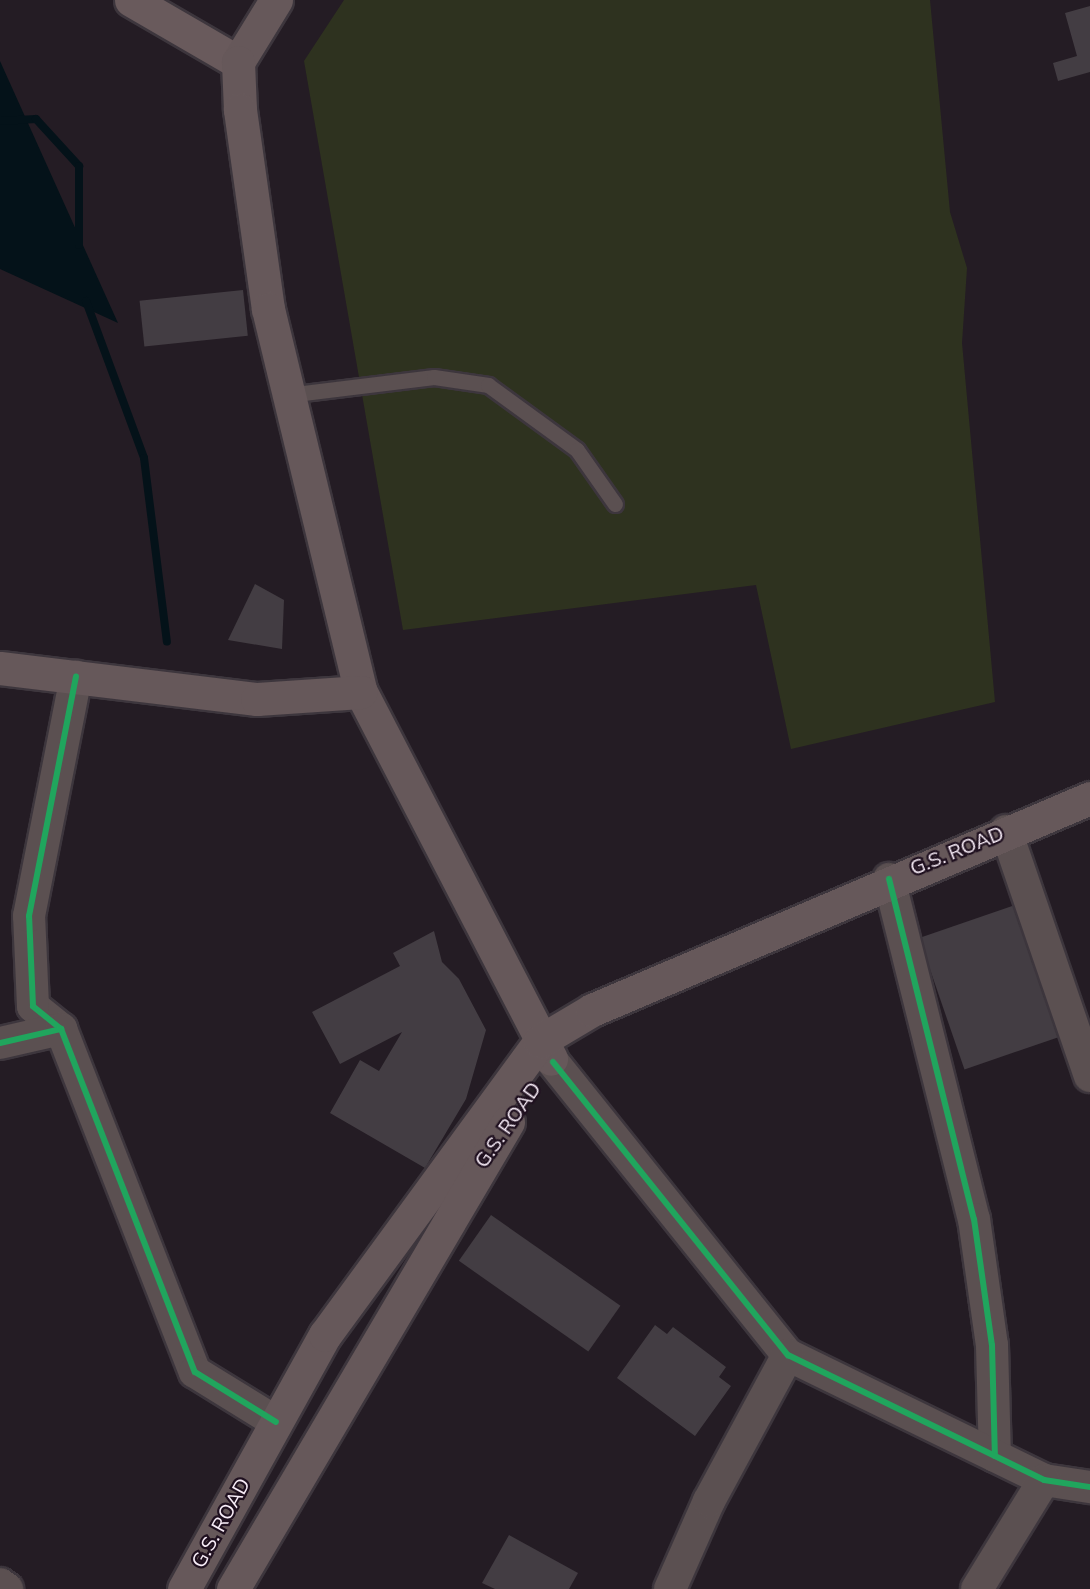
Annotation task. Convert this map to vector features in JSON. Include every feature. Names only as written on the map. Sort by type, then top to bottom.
[{"type":"main road","points":[[276,0],[238,62],[268,309],[287,395],[361,692],[546,1051]]},
{"type":"main road","points":[[0,668],[257,699],[361,692]]},
{"type":"main road","name":"G.S. ROAD","points":[[184,1589],[325,1335],[546,1051],[592,1010],[889,879],[1090,798]]},
{"type":"main road","name":"G.S. ROAD","points":[[233,1589],[546,1051]]},
{"type":"street","points":[[131,0],[238,62]]},
{"type":"street","points":[[76,677],[29,916],[33,1006],[61,1029],[195,1372],[276,1422]]},
{"type":"street","points":[[1006,831],[1090,1076]]},
{"type":"street","points":[[889,879],[974,1220],[992,1345],[995,1456]]},
{"type":"street","points":[[0,1043],[61,1029]]},
{"type":"street","points":[[546,1051],[788,1355],[1044,1480],[1090,1487]]},
{"type":"street","points":[[672,1587],[709,1501],[788,1355]]},
{"type":"street","points":[[977,1589],[1044,1480]]},
{"type":"street","points":[[0,1584],[7,1589]]},
{"type":"lane","points":[[287,395],[434,377],[488,385],[577,450],[615,504]]},
{"type":"green space","points":[[344,0],[930,0],[950,212],[967,268],[962,343],[995,702],[791,749],[756,585],[403,630],[304,61]]},
{"type":"shaded area","points":[[0,61],[118,323],[0,269]]},
{"type":"building","points":[[1090,6],[1090,72],[1058,81],[1053,63],[1077,56],[1065,13]]},
{"type":"building","points":[[243,290],[248,336],[144,347],[140,301]]},
{"type":"building","points":[[255,584],[284,600],[282,649],[228,640]]},
{"type":"building","points":[[1027,901],[1072,1032],[964,1070],[919,938]]},
{"type":"building","points":[[434,931],[442,962],[459,979],[486,1030],[466,1099],[425,1168],[330,1113],[360,1060],[379,1071],[402,1032],[340,1064],[312,1012],[400,966],[393,953]]},
{"type":"building","points":[[491,1215],[620,1306],[588,1351],[459,1261]]},
{"type":"building","points":[[655,1325],[667,1334],[673,1327],[726,1367],[719,1377],[731,1386],[695,1436],[617,1378]]},
{"type":"building","points":[[509,1535],[578,1573],[569,1589],[495,1589],[482,1583]]},
{"type":"waterway","points":[[0,121],[36,119],[79,166],[79,245]]},
{"type":"waterway","points":[[86,301],[144,458],[167,642]]},
{"type":"cycle path","points":[[61,1029],[33,1006],[29,916],[76,677]]},
{"type":"cycle path","points":[[889,879],[974,1219],[992,1345],[995,1456]]},
{"type":"cycle path","points":[[0,1043],[61,1029],[195,1372],[276,1422]]},
{"type":"cycle path","points":[[553,1062],[788,1355],[1044,1480],[1090,1487]]}]
